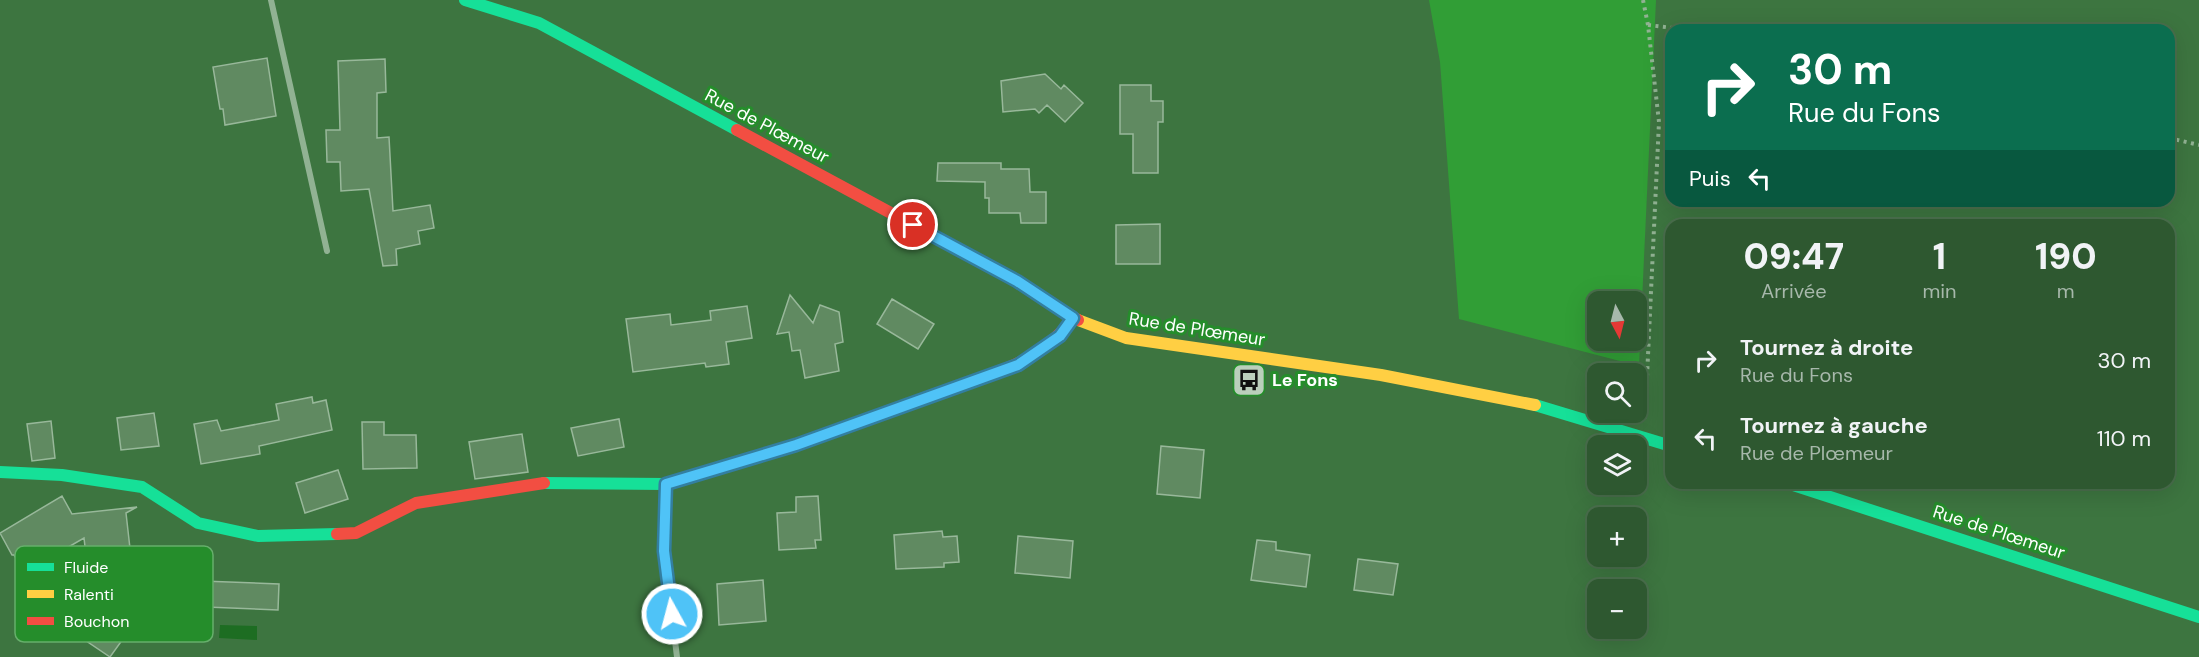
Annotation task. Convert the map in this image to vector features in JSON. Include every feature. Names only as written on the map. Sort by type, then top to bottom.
[{"type":"main road","name":"Rue de Plœmeur","points":[[465,0],[539,23],[1017,281],[1073,318],[1126,338],[1381,375],[1503,397],[1558,410],[1639,435]]},
{"type":"main road","points":[[0,472],[62,476],[142,487],[198,524],[258,536],[356,532],[416,503],[543,483],[666,484],[796,445],[1018,365],[1060,336],[1073,318]]},
{"type":"main road","name":"Rue de Plœmeur","points":[[1647,438],[1665,444]]},
{"type":"main road","name":"Rue de Plœmeur","points":[[1805,489],[2199,618]]},
{"type":"street","points":[[272,0],[327,250]]},
{"type":"street","points":[[666,484],[664,551],[677,657]]},
{"type":"path","points":[[1643,0],[1659,122],[1645,435]]},
{"type":"path","points":[[1648,25],[1665,27]]},
{"type":"path","points":[[2175,139],[2199,145]]},
{"type":"shaded area","points":[[1429,0],[1656,0],[1642,291],[1587,291],[1587,351],[1640,351],[1639,363],[1628,363],[1459,319],[1440,62]]},
{"type":"shaded area","points":[[220,625],[257,626],[257,640],[219,638]]},
{"type":"building","points":[[267,58],[276,116],[225,125],[213,67]]},
{"type":"building","points":[[385,59],[386,92],[377,93],[377,138],[389,137],[393,211],[430,205],[434,228],[418,231],[420,244],[396,249],[397,265],[383,266],[369,189],[341,191],[340,162],[327,162],[326,130],[340,130],[338,61]]},
{"type":"building","points":[[1045,74],[1061,89],[1064,85],[1083,103],[1065,122],[1047,105],[1039,113],[1035,109],[1003,112],[1001,81]]},
{"type":"building","points":[[1120,85],[1151,85],[1151,101],[1163,101],[1163,122],[1158,122],[1158,173],[1133,173],[1133,134],[1120,134]]},
{"type":"building","points":[[938,163],[1001,163],[1001,169],[1029,169],[1030,192],[1046,192],[1046,223],[1021,223],[1020,213],[989,213],[989,198],[985,198],[985,182],[937,181]]},
{"type":"building","points":[[1160,224],[1160,264],[1116,264],[1116,225]]},
{"type":"building","points":[[790,295],[813,323],[820,305],[839,312],[843,342],[835,344],[839,371],[805,378],[800,350],[792,351],[789,332],[777,334]]},
{"type":"building","points":[[892,299],[934,324],[918,349],[877,324]]},
{"type":"building","points":[[747,306],[752,338],[726,342],[729,364],[706,367],[705,363],[633,372],[626,319],[670,314],[671,325],[711,320],[710,311]]},
{"type":"building","points":[[312,397],[313,403],[326,400],[332,430],[259,446],[260,454],[201,464],[194,424],[217,420],[221,431],[279,420],[276,404]]},
{"type":"building","points":[[154,413],[159,446],[121,450],[117,418]]},
{"type":"building","points":[[619,419],[624,447],[578,456],[571,428]]},
{"type":"building","points":[[51,421],[55,458],[32,461],[27,424]]},
{"type":"building","points":[[362,422],[384,422],[384,435],[416,435],[417,468],[363,469]]},
{"type":"building","points":[[522,434],[528,472],[475,479],[469,442]]},
{"type":"building","points":[[1161,446],[1204,450],[1200,498],[1157,494]]},
{"type":"building","points":[[338,470],[348,499],[305,513],[296,483]]},
{"type":"building","points":[[62,496],[72,514],[137,507],[126,513],[130,546],[85,546],[84,538],[70,546],[15,546],[15,557],[0,533]]},
{"type":"building","points":[[818,496],[821,540],[815,540],[816,548],[779,550],[777,513],[796,512],[796,497]]},
{"type":"building","points":[[942,531],[943,537],[957,536],[959,562],[944,563],[944,567],[896,569],[894,535]]},
{"type":"building","points":[[1018,536],[1073,541],[1070,578],[1015,573]]},
{"type":"building","points":[[1257,540],[1276,542],[1276,550],[1310,555],[1306,587],[1251,580]]},
{"type":"building","points":[[1358,559],[1398,564],[1393,595],[1354,590]]},
{"type":"building","points":[[763,580],[766,621],[719,625],[717,584]]},
{"type":"building","points":[[213,581],[279,584],[278,610],[213,607]]},
{"type":"building","points":[[88,642],[121,642],[110,657]]},
{"type":"traffic: fast","points":[[465,0],[539,23],[737,130]]},
{"type":"traffic: fast","points":[[544,483],[666,484],[796,445],[950,389]]},
{"type":"traffic: fast","points":[[1535,405],[1665,444]]},
{"type":"traffic: fast","points":[[0,472],[62,475],[142,487],[198,523],[258,536],[337,534]]},
{"type":"traffic: fast","points":[[1805,489],[2199,617]]},
{"type":"traffic: slow","points":[[1078,320],[1126,338],[1381,375],[1535,405]]},
{"type":"traffic: jam","points":[[737,130],[1017,281],[1078,320]]},
{"type":"traffic: jam","points":[[950,389],[1002,370],[1033,355],[1061,333],[1073,318]]},
{"type":"traffic: jam","points":[[337,534],[356,533],[416,503],[544,483]]},
{"type":"place","name":"Le Fons","points":[[1249,380]]},
{"type":"route","points":[[672,614],[664,551],[666,484],[796,445],[1018,365],[1060,336],[1073,318],[1017,281],[913,225]]}]
